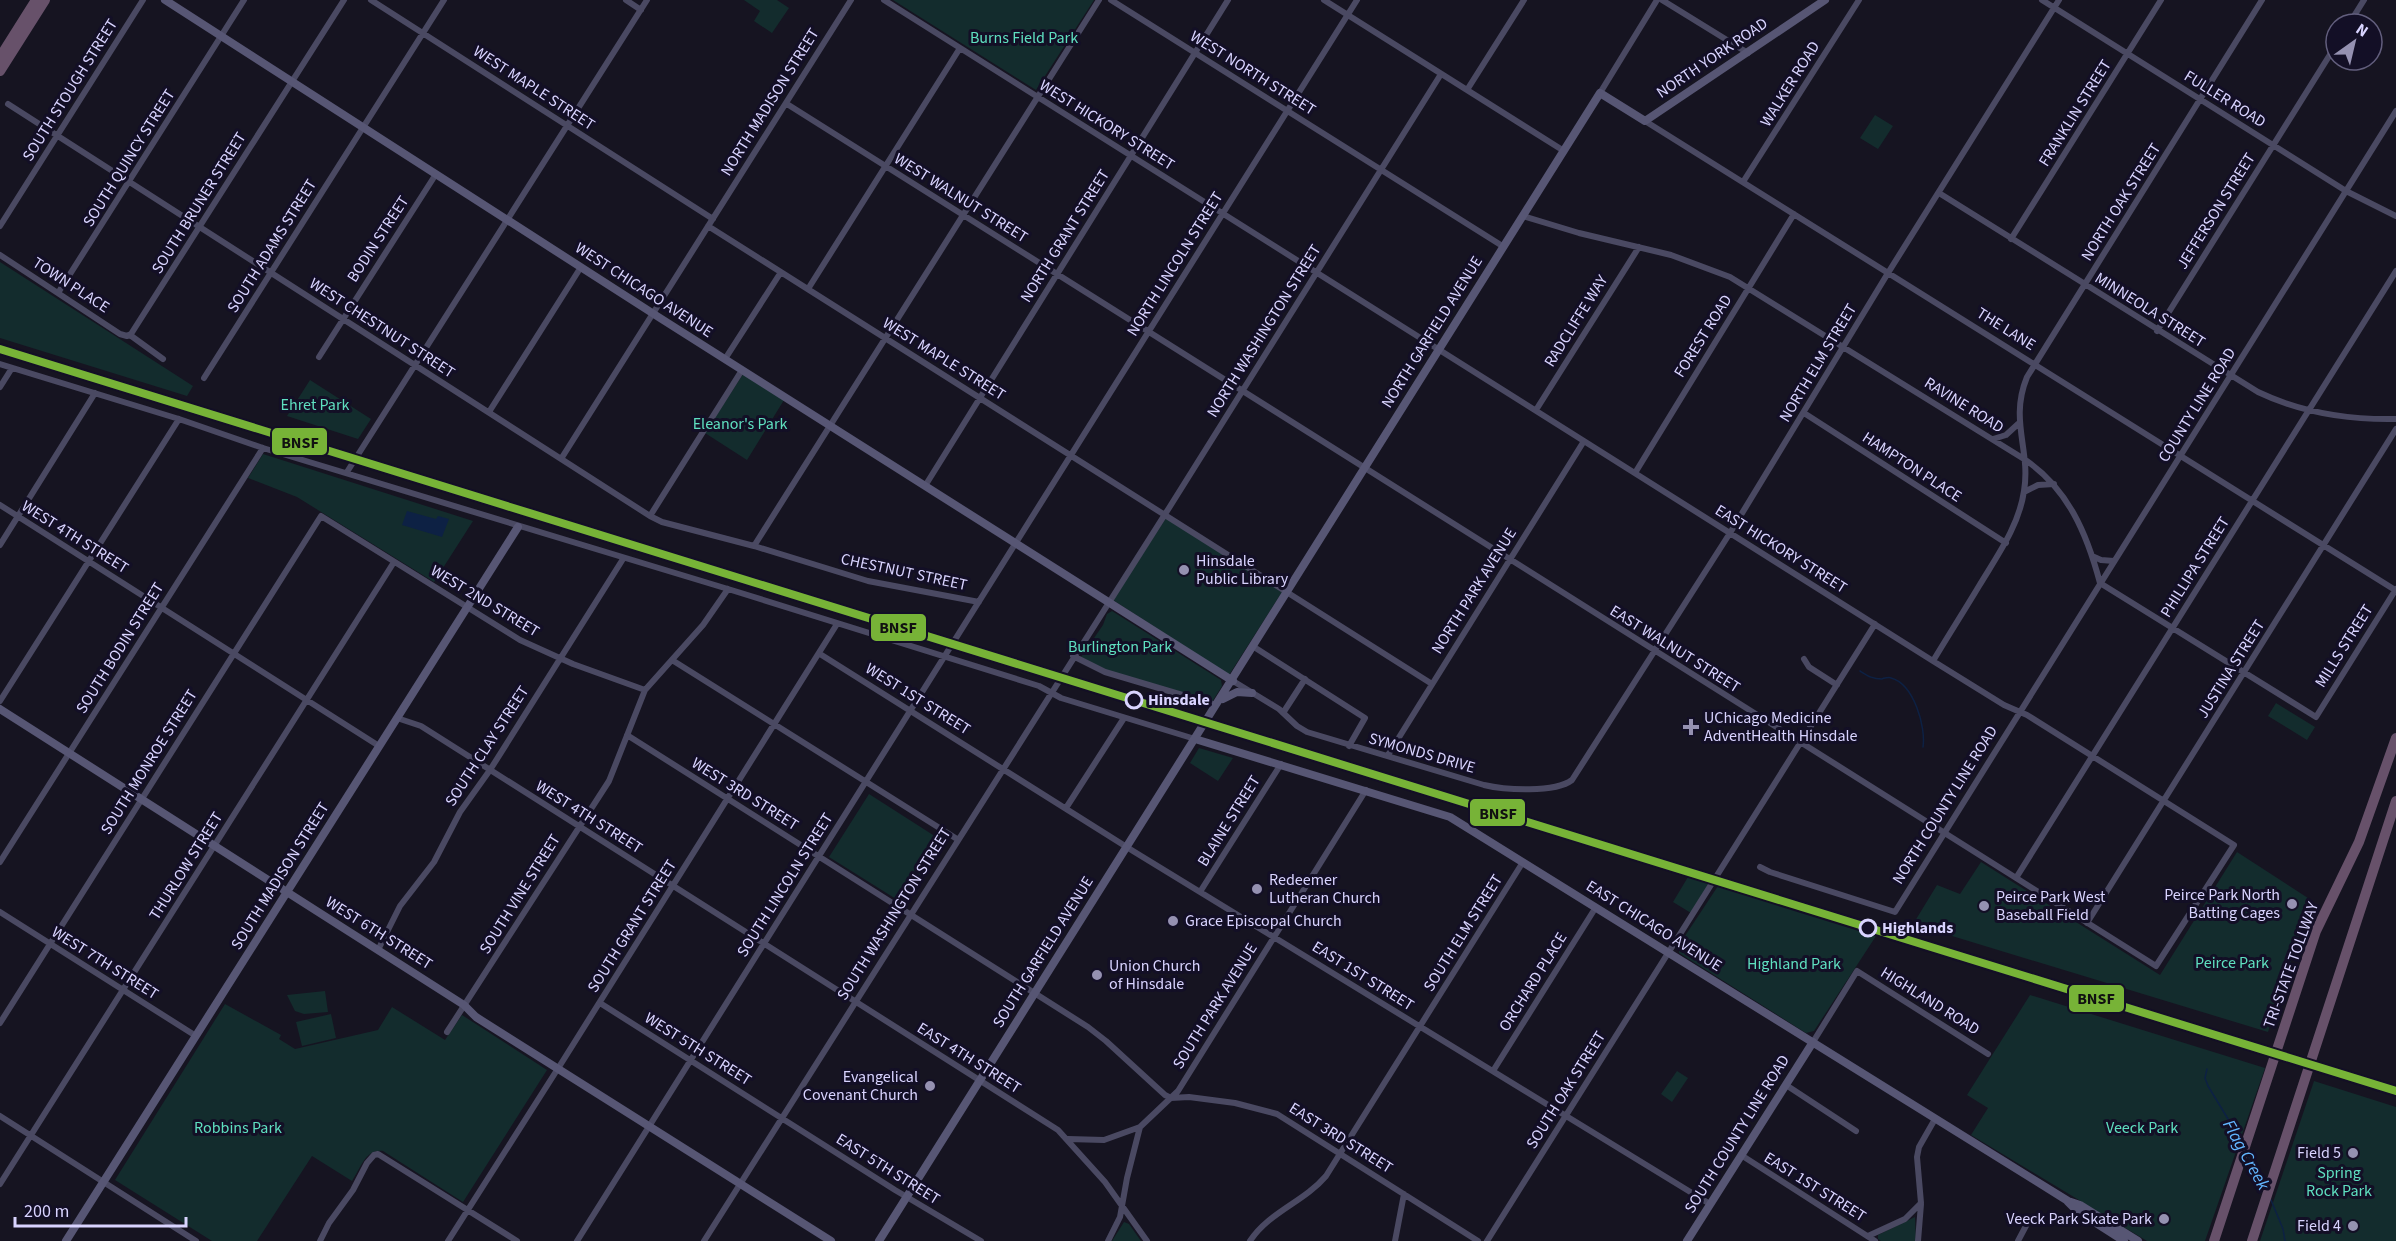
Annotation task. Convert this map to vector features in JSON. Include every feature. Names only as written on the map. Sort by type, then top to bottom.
[{"type":"highway","points":[[0,57],[36,0]]},
{"type":"highway","points":[[0,71],[45,0]]},
{"type":"highway","name":"TRI-STATE TOLLWAY","points":[[2214,1241],[2316,931],[2359,842],[2396,738]]},
{"type":"highway","points":[[2252,1241],[2396,801]]},
{"type":"main road","name":"WEST CHICAGO AVENUE","points":[[165,0],[725,360],[1108,602]]},
{"type":"main road","name":"NORTH YORK ROAD","points":[[1645,121],[1748,54],[1825,0]]},
{"type":"main road","name":"THE LANE","points":[[1600,93],[1645,121]]},
{"type":"main road","name":"NORTH GARFIELD AVENUE","points":[[1233,681],[1600,93]]},
{"type":"main road","name":"SOUTH MADISON STREET","points":[[66,1241],[518,527]]},
{"type":"main road","points":[[1108,602],[1233,681]]},
{"type":"main road","name":"SOUTH GARFIELD AVENUE","points":[[879,1241],[1233,681]]},
{"type":"main road","points":[[1216,705],[1233,693],[1252,693]]},
{"type":"main road","name":"WEST 6TH STREET","points":[[0,709],[464,1005],[476,1017],[831,1241]]},
{"type":"main road","name":"EAST CHICAGO AVENUE","points":[[1195,739],[1450,817],[2068,1202],[2077,1211],[2124,1241]]},
{"type":"main road","name":"SOUTH COUNTY LINE ROAD","points":[[1687,1241],[1813,1042]]},
{"type":"main road","name":"EAST CHICAGO AVENUE","points":[[2068,1202],[2080,1205],[2138,1241]]},
{"type":"street","name":"SOUTH STOUGH STREET","points":[[0,226],[143,0]]},
{"type":"street","name":"SOUTH QUINCY STREET","points":[[58,293],[244,0]]},
{"type":"street","name":"SOUTH BRUNER STREET","points":[[129,335],[344,0]]},
{"type":"street","name":"WEST MAPLE STREET","points":[[371,0],[713,219]]},
{"type":"street","name":"SOUTH ADAMS STREET","points":[[204,378],[444,0]]},
{"type":"street","points":[[626,0],[641,10]]},
{"type":"street","points":[[347,472],[647,0]]},
{"type":"street","name":"NORTH MADISON STREET","points":[[708,226],[787,104],[850,0]]},
{"type":"street","name":"WEST HICKORY STREET","points":[[884,0],[1316,272]]},
{"type":"street","points":[[754,546],[1100,0]]},
{"type":"street","name":"WEST NORTH STREET","points":[[1111,0],[1504,247]]},
{"type":"street","name":"NORTH GRANT STREET","points":[[925,486],[1228,0]]},
{"type":"street","points":[[1324,0],[1564,151]]},
{"type":"street","name":"NORTH LINCOLN STREET","points":[[1016,543],[1358,0]]},
{"type":"street","points":[[1467,90],[1524,0]]},
{"type":"street","name":"NORTH GARFIELD AVENUE","points":[[1600,93],[1657,0]]},
{"type":"street","points":[[1662,0],[1748,54]]},
{"type":"street","name":"WALKER ROAD","points":[[1743,182],[1859,0]]},
{"type":"street","name":"FULLER ROAD","points":[[2042,0],[2346,191],[2396,216]]},
{"type":"street","name":"NORTH ELM STREET","points":[[1599,740],[2060,0]]},
{"type":"street","name":"FRANKLIN STREET","points":[[2012,239],[2161,0]]},
{"type":"street","name":"NORTH OAK STREET","points":[[1933,661],[2006,543],[2014,526],[2024,492],[2024,459],[2018,424],[2023,386],[2034,364],[2262,0]]},
{"type":"street","points":[[808,289],[960,48]]},
{"type":"street","name":"JEFFERSON STREET","points":[[2157,331],[2324,64]]},
{"type":"street","name":"NORTH WASHINGTON STREET","points":[[1108,602],[1441,74]]},
{"type":"street","name":"WEST CHESTNUT STREET","points":[[8,104],[650,516],[662,522],[754,546]]},
{"type":"street","name":"WEST WALNUT STREET","points":[[787,104],[1242,392]]},
{"type":"street","name":"COUNTY LINE ROAD","points":[[2019,712],[2396,111]]},
{"type":"street","name":"THE LANE","points":[[1645,121],[2396,590]]},
{"type":"street","name":"BODIN STREET","points":[[319,357],[435,174]]},
{"type":"street","name":"MINNEOLA STREET","points":[[1939,194],[2230,377],[2273,399],[2308,411],[2350,419],[2396,419]]},
{"type":"street","name":"FOREST ROAD","points":[[1635,472],[1794,214]]},
{"type":"street","name":"RAVINE ROAD","points":[[1523,216],[1579,234],[1639,247],[1705,267],[1749,287],[1993,439],[2024,459],[2054,484],[2068,502],[2078,520],[2100,583]]},
{"type":"street","name":"WEST MAPLE STREET","points":[[708,226],[1432,684]]},
{"type":"street","points":[[561,459],[708,226]]},
{"type":"street","name":"RADCLIFFE WAY","points":[[1536,410],[1639,247]]},
{"type":"street","name":"TOWN PLACE","points":[[0,255],[120,334],[129,335],[163,359]]},
{"type":"street","points":[[489,412],[580,267]]},
{"type":"street","name":"PHILLIPA STREET","points":[[2016,878],[2396,271]]},
{"type":"street","points":[[725,360],[781,272]]},
{"type":"street","name":"EAST HICKORY STREET","points":[[1316,272],[1933,661],[2092,756],[2234,845],[2156,966]]},
{"type":"street","points":[[0,364],[179,419],[262,448],[347,472],[518,527],[728,589],[1039,686],[1061,698],[1195,739]]},
{"type":"street","points":[[0,387],[12,368]]},
{"type":"street","points":[[650,516],[742,370]]},
{"type":"street","name":"EAST WALNUT STREET","points":[[1242,392],[2156,966]]},
{"type":"street","points":[[0,544],[95,393]]},
{"type":"street","name":"HAMPTON PLACE","points":[[1804,413],[2006,543]]},
{"type":"street","points":[[0,701],[179,419]]},
{"type":"street","points":[[1993,439],[2006,435],[2018,424]]},
{"type":"street","name":"JUSTINA STREET","points":[[2087,922],[2396,429]]},
{"type":"street","name":"NORTH PARK AVENUE","points":[[1388,755],[1584,441]]},
{"type":"street","name":"SOUTH BODIN STREET","points":[[0,862],[262,448]]},
{"type":"street","points":[[2024,492],[2038,485],[2054,484]]},
{"type":"street","name":"WEST 4TH STREET","points":[[0,505],[379,746]]},
{"type":"street","name":"WEST 2ND STREET","points":[[321,516],[520,640],[560,659],[645,690]]},
{"type":"street","name":"SOUTH MONROE STREET","points":[[0,1023],[321,516]]},
{"type":"street","name":"SOUTH LINCOLN STREET","points":[[577,1241],[1016,543]]},
{"type":"street","name":"CHESTNUT STREET","points":[[754,546],[868,581],[979,602]]},
{"type":"street","points":[[2092,556],[2101,560],[2114,561]]},
{"type":"street","name":"SOUTH CLAY STREET","points":[[378,950],[400,906],[434,862],[460,812],[490,770],[623,559]]},
{"type":"street","name":"THURLOW STREET","points":[[0,1184],[394,562]]},
{"type":"street","points":[[2100,583],[2245,672]]},
{"type":"street","name":"SOUTH VINE STREET","points":[[447,1032],[614,772],[645,690],[703,625],[728,589]]},
{"type":"street","name":"MILLS STREET","points":[[2245,672],[2316,717],[2396,590]]},
{"type":"street","name":"SOUTH WASHINGTON STREET","points":[[704,1241],[1108,602]]},
{"type":"street","name":"SOUTH GRANT STREET","points":[[448,1241],[837,624]]},
{"type":"street","points":[[1668,952],[1875,624]]},
{"type":"street","points":[[1254,647],[1365,718],[1349,746]]},
{"type":"street","name":"WEST 1ST STREET","points":[[820,654],[1002,768]]},
{"type":"street","points":[[1073,656],[1105,672],[1216,705]]},
{"type":"street","points":[[1804,659],[1809,667],[1837,685]]},
{"type":"street","points":[[672,660],[957,839]]},
{"type":"street","points":[[1283,713],[1305,679]]},
{"type":"street","name":"SYMONDS DRIVE","points":[[1233,681],[1283,713],[1307,732],[1493,787],[1555,787],[1572,780],[1599,740]]},
{"type":"street","name":"NORTH COUNTY LINE ROAD","points":[[1760,867],[1895,912],[2019,712]]},
{"type":"street","name":"WEST 4TH STREET","points":[[398,718],[421,726],[855,1002]]},
{"type":"street","points":[[1066,808],[1124,718]]},
{"type":"street","name":"WEST 3RD STREET","points":[[627,735],[910,914]]},
{"type":"street","name":"BLAINE STREET","points":[[1200,892],[1281,764]]},
{"type":"street","name":"EAST 1ST STREET","points":[[1002,768],[1710,1204]]},
{"type":"street","name":"SOUTH PARK AVENUE","points":[[1140,1127],[1172,1098],[1184,1082],[1366,790]]},
{"type":"street","name":"SOUTH ELM STREET","points":[[1250,1241],[1278,1213],[1321,1182],[1523,862]]},
{"type":"street","name":"ORCHARD PLACE","points":[[1493,1071],[1596,907]]},
{"type":"street","name":"WEST 7TH STREET","points":[[0,912],[196,1036]]},
{"type":"street","points":[[910,914],[1098,1034],[1157,1088],[1172,1098]]},
{"type":"street","name":"SOUTH OAK STREET","points":[[1487,1241],[1668,952]]},
{"type":"street","name":"HIGHLAND ROAD","points":[[1813,1042],[1857,971],[1988,1054]]},
{"type":"street","name":"EAST 4TH STREET","points":[[855,1002],[1036,1115],[1068,1139],[1105,1182],[1146,1241]]},
{"type":"street","name":"WEST 5TH STREET","points":[[600,1003],[782,1118]]},
{"type":"street","points":[[1786,1085],[1856,1131]]},
{"type":"street","name":"EAST 3RD STREET","points":[[1172,1098],[1203,1098],[1272,1112],[1478,1241]]},
{"type":"street","points":[[0,1116],[196,1241]]},
{"type":"street","name":"EAST 5TH STREET","points":[[782,1118],[981,1241]]},
{"type":"street","points":[[1918,1241],[1921,1203],[1917,1157],[1919,1147],[1935,1119]]},
{"type":"street","points":[[1068,1139],[1104,1140],[1140,1127]]},
{"type":"street","points":[[1108,1241],[1123,1207],[1127,1178],[1140,1127]]},
{"type":"street","points":[[320,1241],[329,1223],[353,1190],[367,1162],[374,1155],[384,1156],[517,1241]]},
{"type":"street","name":"EAST 1ST STREET","points":[[1741,1155],[1875,1241]]},
{"type":"street","points":[[1395,1241],[1404,1194]]},
{"type":"street","points":[[1869,1236],[1905,1219],[1921,1203]]},
{"type":"street","points":[[2018,1241],[2028,1222]]},
{"type":"green space","points":[[744,0],[777,0],[789,8],[772,33],[754,21],[760,11]]},
{"type":"green space","name":"Burns Field Park","points":[[893,0],[1094,0],[1036,90]]},
{"type":"green space","points":[[1875,115],[1893,126],[1878,149],[1860,138]]},
{"type":"green space","points":[[0,262],[193,386],[187,396],[0,338]]},
{"type":"green space","name":"Eleanor's Park","points":[[743,374],[784,400],[747,460],[705,433]]},
{"type":"green space","name":"Ehret Park","points":[[310,380],[371,419],[358,439],[287,416]]},
{"type":"green space","points":[[263,454],[473,521],[434,582],[297,497],[248,478]]},
{"type":"green space","points":[[1166,518],[1282,592],[1229,675],[1113,600]]},
{"type":"green space","name":"Burlington Park","points":[[1112,611],[1221,680],[1222,686],[1212,702],[1111,672],[1081,657],[1103,625],[1107,614]]},
{"type":"green space","points":[[2276,703],[2315,727],[2307,740],[2268,716]]},
{"type":"green space","points":[[1199,748],[1233,758],[1218,781],[1190,763]]},
{"type":"green space","points":[[869,794],[944,842],[904,904],[829,857]]},
{"type":"green space","name":"Peirce Park","points":[[2237,852],[2311,900],[2268,1032],[1939,932],[1915,921],[1937,885],[1960,894],[1981,862],[2160,975]]},
{"type":"green space","points":[[1688,877],[1709,883],[1691,913],[1673,902]]},
{"type":"green space","name":"Highland Park","points":[[1718,886],[1876,936],[1814,1031],[1806,1033],[1679,953],[1679,945]]},
{"type":"green space","points":[[325,991],[328,1012],[304,1014],[295,1011],[287,995]]},
{"type":"green space","name":"Veeck Park","points":[[2030,995],[2265,1068],[2205,1241],[2147,1241],[1971,1135],[1988,1108],[1967,1095]]},
{"type":"green space","name":"Robbins Park","points":[[225,1004],[281,1035],[279,1039],[295,1049],[378,1030],[392,1007],[445,1040],[462,1015],[547,1070],[463,1202],[383,1151],[377,1151],[368,1156],[352,1181],[312,1156],[257,1241],[212,1241],[115,1180]]},
{"type":"green space","points":[[331,1014],[336,1038],[302,1046],[296,1022]]},
{"type":"green space","points":[[1677,1071],[1688,1078],[1672,1102],[1661,1094]]},
{"type":"green space","name":"Spring Rock Park","points":[[2314,1081],[2396,1107],[2396,1241],[2260,1241]]},
{"type":"green space","points":[[1915,1217],[1916,1241],[1881,1241],[1878,1239],[1878,1235]]},
{"type":"green space","points":[[1124,1222],[1129,1224],[1141,1241],[1112,1241]]},
{"type":"water","points":[[407,511],[436,519],[438,516],[449,519],[442,537],[402,525]]},
{"type":"waterway","name":"Flag Creek","points":[[1860,671],[1875,678],[1890,678],[1906,688],[1917,707],[1923,747]]},
{"type":"waterway","name":"Flag Creek","points":[[2207,1069],[2205,1078],[2208,1086],[2242,1142]]},
{"type":"waterway","name":"Flag Creek","points":[[2248,1155],[2264,1188]]},
{"type":"waterway","name":"Flag Creek","points":[[2271,1200],[2283,1229],[2285,1241]]},
{"type":"railway","points":[[0,345],[1711,875]]},
{"type":"railway","points":[[1724,879],[2396,1087]]},
{"type":"transit line","name":"BNSF","points":[[0,349],[2396,1091]]},
{"type":"place","name":"Hinsdale Public Library","points":[[1184,570]]},
{"type":"place","name":"Hinsdale","points":[[1134,700]]},
{"type":"place","name":"UChicago Medicine AdventHealth Hinsdale","points":[[1691,727]]},
{"type":"place","name":"Redeemer Lutheran Church","points":[[1257,889]]},
{"type":"place","name":"Peirce Park North Batting Cages","points":[[2292,904]]},
{"type":"place","name":"Peirce Park West Baseball Field","points":[[1984,906]]},
{"type":"place","name":"Grace Episcopal Church","points":[[1173,921]]},
{"type":"place","name":"Highlands","points":[[1868,928]]},
{"type":"place","name":"Union Church of Hinsdale","points":[[1097,975]]},
{"type":"place","name":"Evangelical Covenant Church","points":[[930,1086]]},
{"type":"place","name":"Field 5","points":[[2353,1153]]},
{"type":"place","name":"Veeck Park Skate Park","points":[[2164,1219]]},
{"type":"place","name":"Field 4","points":[[2353,1226]]}]
